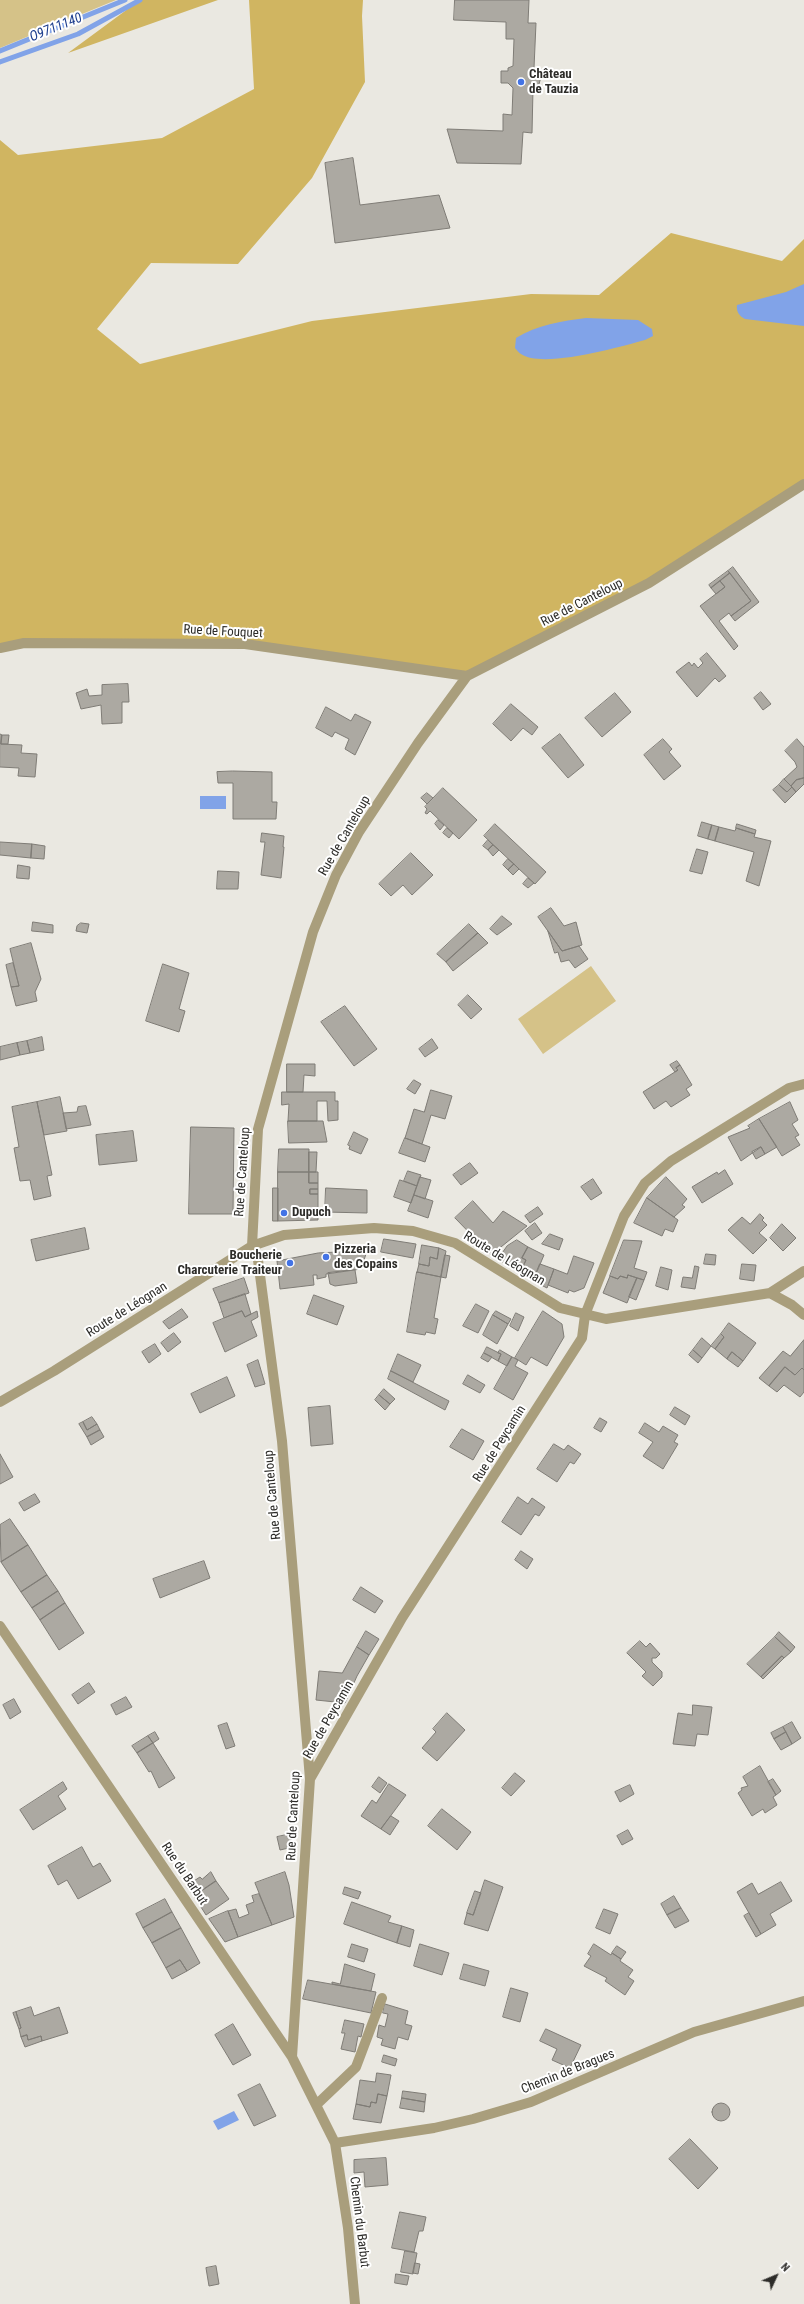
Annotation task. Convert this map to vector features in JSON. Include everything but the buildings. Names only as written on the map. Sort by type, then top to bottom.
[{"type":"street","name":"Rue de Canteloup","points":[[292,2057],[310,1779],[282,1441],[258,1260],[252,1246],[258,1129],[314,932],[336,875],[359,832],[418,743],[467,676],[649,583],[804,484]]},
{"type":"street","name":"Rue de Fouquet","points":[[0,648],[24,643],[246,644],[467,676]]},
{"type":"street","points":[[804,1084],[789,1088],[677,1157],[645,1183],[624,1216],[585,1315],[606,1319],[770,1293],[804,1271]]},
{"type":"street","name":"Route de Léognan","points":[[0,1402],[54,1371],[252,1246],[284,1235],[374,1228],[413,1231],[455,1243],[560,1308],[585,1315]]},
{"type":"street","points":[[770,1293],[792,1305],[804,1315]]},
{"type":"street","name":"Rue de Peycamin","points":[[310,1779],[402,1618],[582,1338],[585,1315]]},
{"type":"street","name":"Rue du Barbut","points":[[0,1626],[292,2057],[335,2142]]},
{"type":"street","points":[[316,2104],[356,2067],[382,1998]]},
{"type":"street","name":"Chemin de Bragues","points":[[335,2142],[434,2128],[473,2120],[531,2102],[694,2032],[804,2001]]},
{"type":"street","name":"Chemin du Barbut","points":[[335,2142],[348,2228],[355,2304]]},
{"type":"shaded area","points":[[0,0],[116,0],[0,48]]},
{"type":"shaded area","points":[[140,0],[218,0],[68,53]]},
{"type":"shaded area","points":[[249,0],[363,0],[362,16],[365,82],[312,178],[238,264],[151,263],[97,329],[140,364],[312,321],[531,294],[599,295],[671,233],[782,261],[804,239],[804,484],[649,583],[467,676],[245,644],[0,648],[0,140],[18,155],[162,138],[254,89]]},
{"type":"shaded area","points":[[591,966],[616,1001],[543,1054],[518,1019]]},
{"type":"water","points":[[804,284],[804,326],[745,319],[738,311],[737,305],[786,292]]},
{"type":"water","points":[[586,318],[638,320],[652,329],[653,336],[645,340],[618,347],[563,358],[531,358],[521,354],[515,348],[516,338],[532,330],[559,322]]},
{"type":"water","points":[[200,796],[226,796],[226,809],[200,809]]},
{"type":"water","points":[[234,2111],[239,2120],[218,2130],[213,2121]]},
{"type":"waterway","points":[[0,51],[125,0]]},
{"type":"waterway","name":"O9711140","points":[[0,62],[78,34],[140,0]]},
{"type":"place","name":"Château de Tauzia","points":[[521,82]]},
{"type":"place","name":"Dupuch","points":[[284,1213]]},
{"type":"place","name":"Pizzeria des Copains","points":[[326,1257]]},
{"type":"place","name":"Boucherie Charcuterie Traiteur","points":[[290,1263]]}]
